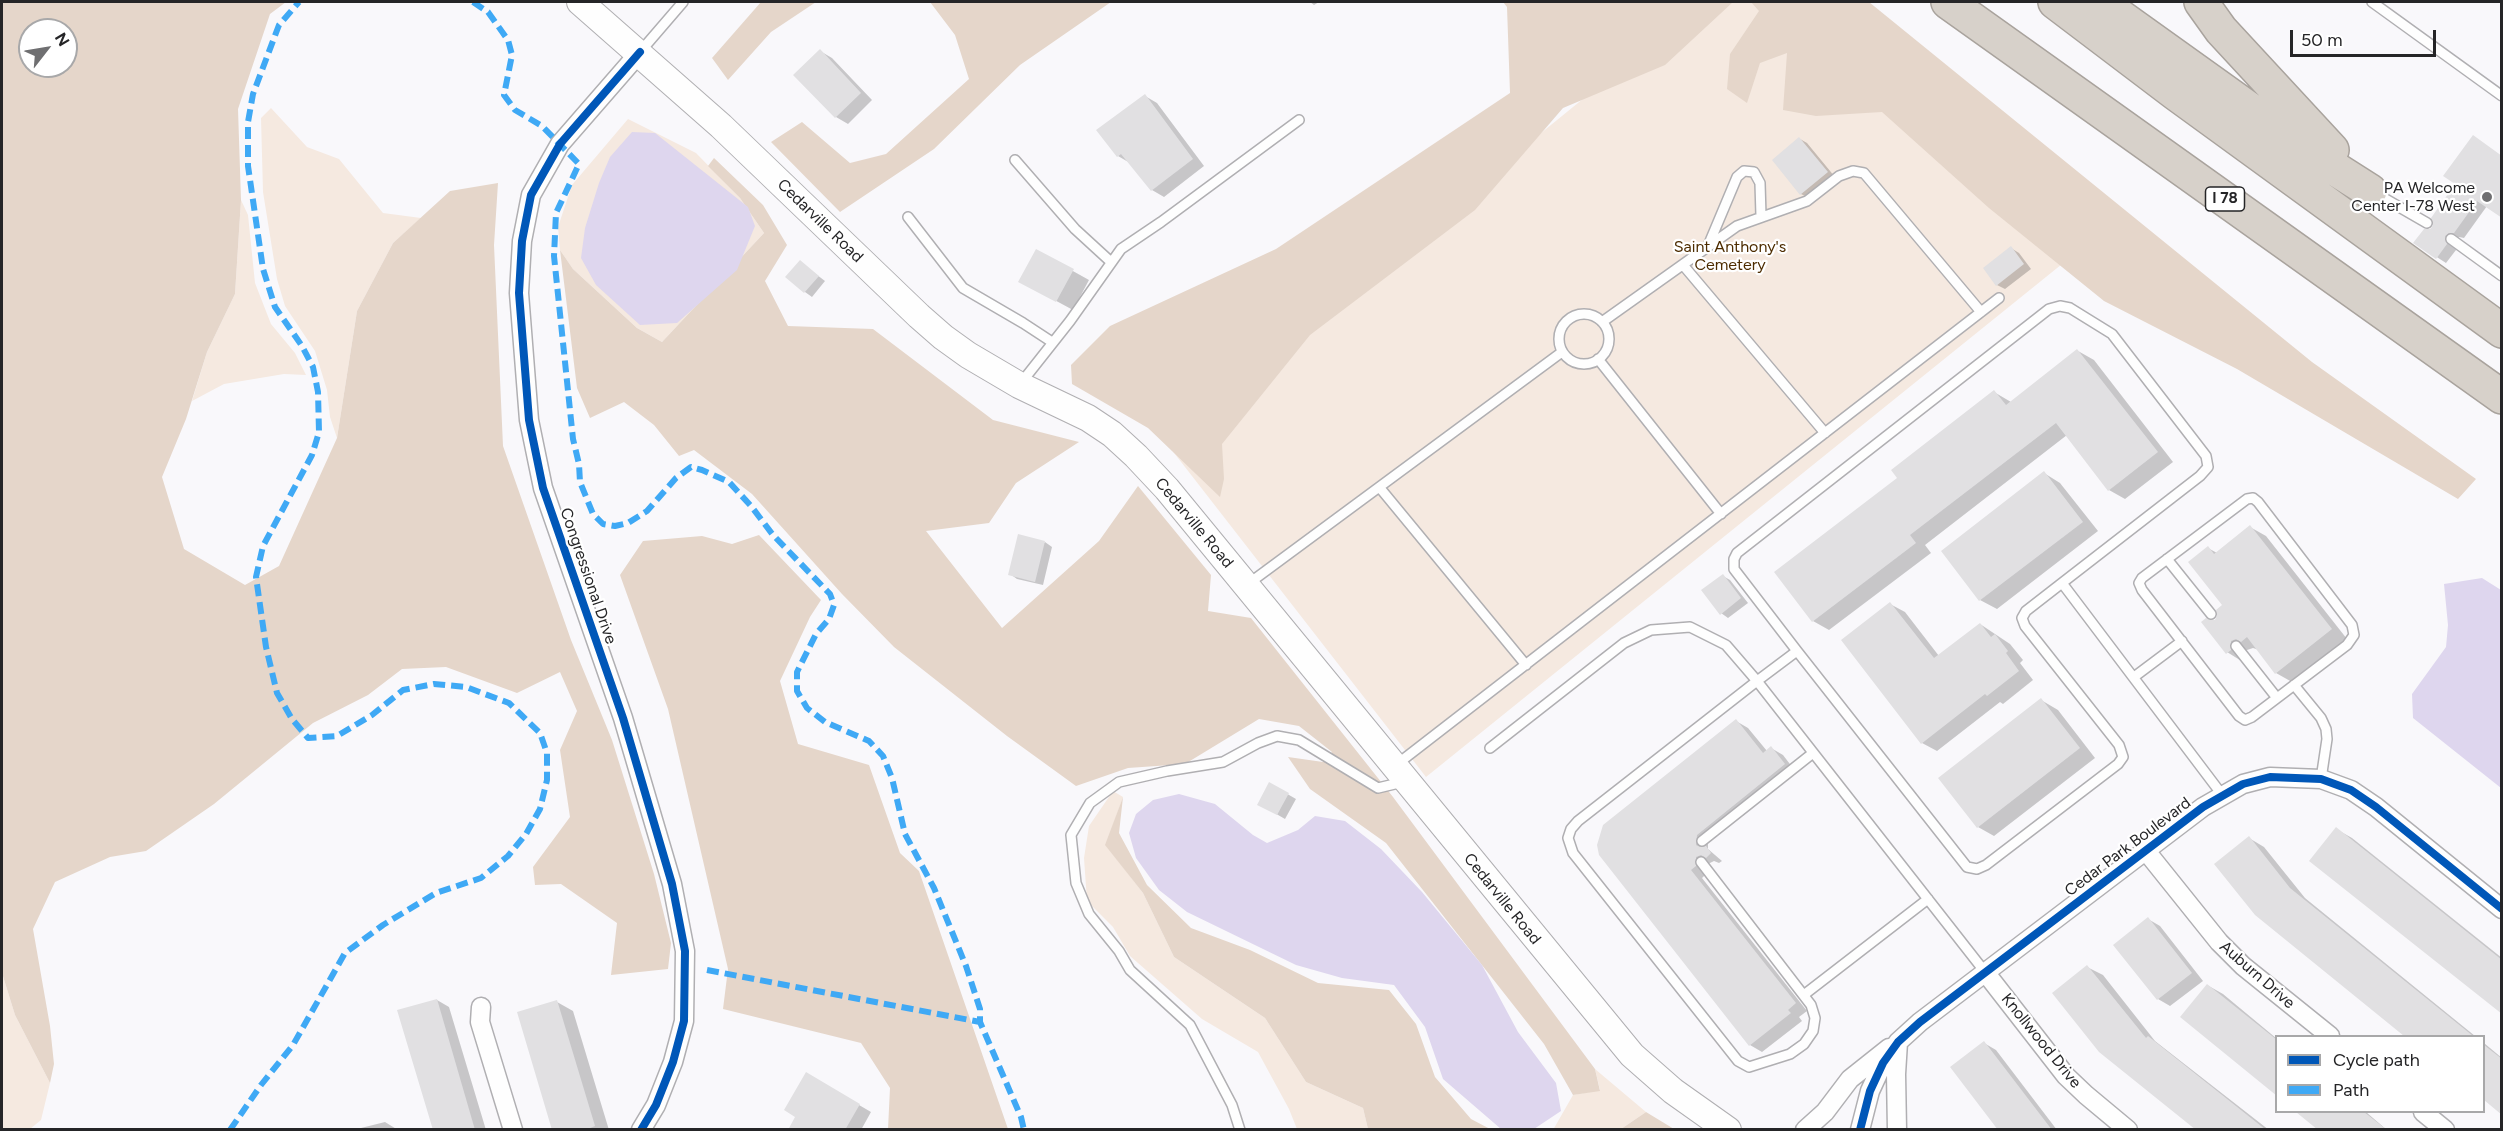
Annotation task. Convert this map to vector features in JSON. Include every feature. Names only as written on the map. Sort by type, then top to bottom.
[{"type":"highway","name":"I 78","points":[[1948,2],[2502,397]]},
{"type":"highway","points":[[2055,2],[2175,93],[2502,331]]},
{"type":"highway","points":[[2100,2],[2315,156],[2370,191]]},
{"type":"highway","points":[[2201,2],[2221,30],[2370,191]]},
{"type":"main road","name":"Cedarville Road","points":[[580,2],[640,52],[721,126],[919,316],[968,355],[1019,385],[1088,418],[1128,449],[1167,489],[1632,1055],[1673,1091],[1727,1128]]},
{"type":"street","name":"Congressional Drive","points":[[640,52],[560,144],[531,195],[522,241],[519,293],[529,420],[543,489],[623,718],[672,884],[685,951],[684,1021],[673,1062],[656,1106],[641,1130]]},
{"type":"street","name":"Cedar Park Boulevard","points":[[1860,1130],[1870,1091],[1883,1064],[1898,1042],[1920,1022],[2203,807],[2243,784],[2270,777],[2321,779],[2351,790],[2376,807],[2502,909]]},
{"type":"street","name":"Auburn Drive","points":[[2146,850],[2219,942],[2243,966],[2329,1035]]},
{"type":"street","name":"Knollwood Drive","points":[[1985,972],[2066,1076],[2128,1130]]},
{"type":"street","points":[[481,1007],[480,1022],[513,1130]]},
{"type":"street","points":[[1805,1130],[1825,1112],[1850,1078],[1898,1042]]},
{"type":"street","points":[[1898,1042],[1896,1074],[1898,1130]]},
{"type":"street","points":[[2424,1113],[2445,1130]]},
{"type":"lane","points":[[640,52],[683,2]]},
{"type":"lane","points":[[2372,2],[2502,96]]},
{"type":"lane","points":[[1019,385],[1070,321],[1121,249],[1170,216],[1299,120]]},
{"type":"lane","points":[[1015,160],[1075,229],[1111,262]]},
{"type":"lane","points":[[1707,248],[1737,177],[1744,171],[1754,172],[1760,183],[1761,216]]},
{"type":"lane","points":[[1602,322],[1737,226],[1807,201],[1839,176],[1853,171],[1864,173],[1981,312]]},
{"type":"lane","points":[[2370,191],[2427,223]]},
{"type":"lane","points":[[908,217],[963,288],[1052,342]]},
{"type":"lane","points":[[2451,239],[2502,276]]},
{"type":"lane","points":[[1683,265],[1825,433]]},
{"type":"lane","points":[[1240,1130],[1232,1105],[1190,1025],[1130,970],[1119,951],[1089,914],[1076,883],[1071,835],[1090,803],[1119,782],[1223,762],[1276,736],[1299,740],[1378,788],[1400,774],[1526,665],[1999,298]]},
{"type":"lane","points":[[2060,306],[2070,308],[2112,334],[2206,456],[2208,466],[2200,476],[2062,583],[2026,611],[2022,618],[2025,626],[2119,745],[2122,757],[2118,764],[1986,865],[1977,869],[1967,867],[1797,651],[1734,569],[1734,559],[1737,553],[2049,309],[2060,306]]},
{"type":"lane","points":[[1588,314],[1602,322],[1608,337],[1604,353],[1598,359],[1583,364],[1575,362],[1562,352],[1559,336],[1566,321],[1572,316],[1588,314]]},
{"type":"lane","points":[[1246,586],[1562,352]]},
{"type":"lane","points":[[1598,359],[1721,514]]},
{"type":"lane","points":[[1380,488],[1526,665]]},
{"type":"lane","points":[[2253,498],[2259,502],[2352,625],[2354,635],[2347,645],[2245,720],[2239,716],[2142,590],[2139,583],[2142,578],[2167,559],[2247,499],[2253,498]]},
{"type":"lane","points":[[2167,559],[2211,614]]},
{"type":"lane","points":[[2062,583],[2223,796]]},
{"type":"lane","points":[[1490,748],[1624,643],[1651,630],[1690,627],[1726,645],[1757,681],[1985,972]]},
{"type":"lane","points":[[2134,677],[2182,642]]},
{"type":"lane","points":[[2236,646],[2277,698]]},
{"type":"lane","points":[[1701,862],[1805,994],[1815,1018],[1813,1031],[1804,1044],[1790,1054],[1749,1067],[1738,1061],[1573,853],[1568,838],[1570,829],[1578,821],[1797,651]]},
{"type":"lane","points":[[2294,685],[2321,718],[2326,729],[2327,739],[2321,779]]},
{"type":"lane","points":[[1702,841],[1813,753]]},
{"type":"lane","points":[[1805,994],[1928,899]]},
{"type":"green space","name":"Saint Anthony's Cemetery","points":[[1702,2],[1793,2],[2072,256],[1426,777],[1164,440]]},
{"type":"green space","points":[[271,108],[307,147],[339,159],[383,213],[421,218],[393,243],[357,311],[337,438],[330,417],[327,390],[315,351],[285,306],[277,279],[263,192],[261,118]]},
{"type":"green space","points":[[628,119],[696,153],[740,198],[764,233],[662,342],[637,328],[573,269],[560,250],[558,227],[572,185]]},
{"type":"green space","points":[[241,200],[248,215],[255,283],[271,324],[295,353],[306,375],[284,374],[224,384],[192,401],[207,352],[235,294]]},
{"type":"green space","points":[[1113,791],[1123,797],[1106,845],[1143,893],[1174,957],[1265,1018],[1306,1082],[1363,1108],[1368,1129],[1297,1129],[1289,1109],[1258,1052],[1202,1019],[1130,956],[1113,927],[1087,901],[1084,858],[1089,826]]},
{"type":"green space","points":[[2,973],[15,1015],[50,1083],[41,1120],[30,1129],[2,1129]]},
{"type":"green space","points":[[1595,1069],[1646,1112],[1621,1129],[1553,1130],[1573,1095],[1600,1090]]},
{"type":"shaded area","points":[[2,2],[286,2],[270,14],[238,109],[241,200],[235,294],[207,352],[186,419],[162,477],[184,549],[245,585],[279,566],[337,438],[357,311],[393,243],[450,191],[498,183],[494,245],[503,446],[571,640],[612,740],[654,874],[671,943],[668,969],[611,975],[617,923],[561,884],[535,885],[533,867],[570,817],[560,750],[577,711],[560,672],[517,693],[446,667],[402,669],[368,695],[313,723],[214,804],[146,851],[110,857],[55,882],[33,929],[50,1026],[54,1064],[50,1083],[15,1015],[2,973]]},
{"type":"shaded area","points":[[761,2],[816,2],[771,32],[728,80],[712,58]]},
{"type":"shaded area","points":[[930,2],[1111,2],[1020,65],[934,149],[840,212],[771,142],[802,122],[850,163],[886,154],[969,79],[955,35]]},
{"type":"shaded area","points":[[1503,2],[1733,2],[1665,65],[1563,108],[1475,210],[1310,335],[1222,444],[1224,479],[1220,497],[1148,428],[1072,384],[1071,365],[1110,326],[1276,249],[1510,93],[1507,7]]},
{"type":"shaded area","points":[[1751,2],[1869,2],[2312,362],[2476,479],[2458,499],[2237,369],[2104,301],[1989,208],[1882,112],[1816,116],[1783,110],[1787,53],[1760,63],[1747,103],[1727,89],[1730,54],[1759,11]]},
{"type":"shaded area","points":[[632,132],[655,133],[748,207],[755,226],[737,270],[677,323],[640,325],[596,285],[581,258],[585,228],[599,183],[610,157]]},
{"type":"shaded area","points":[[714,158],[763,205],[787,245],[765,281],[788,326],[873,329],[993,420],[1079,442],[1016,483],[989,523],[926,531],[1002,628],[1099,541],[1138,486],[1211,575],[1208,611],[1251,618],[1393,797],[1595,1069],[1600,1091],[1573,1095],[1544,1044],[1386,843],[1310,789],[1288,757],[1323,762],[1332,752],[1299,726],[1259,719],[1185,764],[1128,768],[1076,786],[1007,736],[894,647],[842,594],[752,494],[694,450],[679,456],[654,425],[624,402],[590,418],[577,388],[560,250],[573,269],[637,328],[662,342],[764,233],[740,198],[708,166]]},
{"type":"shaded area","points":[[759,535],[821,600],[810,617],[780,681],[798,744],[869,765],[900,853],[919,871],[1008,1129],[888,1129],[890,1088],[861,1043],[723,1009],[728,969],[668,709],[620,575],[643,541],[702,536],[732,544]]},
{"type":"shaded area","points":[[2482,578],[2501,590],[2501,788],[2413,718],[2412,694],[2446,647],[2448,625],[2444,584]]},
{"type":"shaded area","points":[[1179,794],[1215,804],[1253,835],[1267,843],[1298,830],[1315,816],[1345,821],[1381,849],[1422,892],[1482,965],[1518,1032],[1556,1083],[1561,1111],[1534,1129],[1501,1129],[1443,1079],[1425,1027],[1394,985],[1342,978],[1296,965],[1187,912],[1159,890],[1136,858],[1129,833],[1136,814],[1153,800]]},
{"type":"shaded area","points":[[1123,797],[1119,833],[1147,885],[1191,928],[1250,950],[1318,983],[1389,990],[1416,1024],[1435,1077],[1471,1119],[1490,1129],[1368,1129],[1363,1108],[1306,1082],[1265,1018],[1174,957],[1143,893],[1105,845]]},
{"type":"shaded area","points":[[1646,1112],[1674,1129],[1621,1129]]},
{"type":"building","points":[[820,49],[861,93],[835,118],[793,75]]},
{"type":"building","points":[[1145,94],[1193,159],[1151,191],[1121,154],[1117,157],[1096,130]]},
{"type":"building","points":[[2473,135],[2502,156],[2502,218],[2477,201],[2454,233],[2445,236],[2447,244],[2436,259],[2413,243],[2424,229],[2430,229],[2433,226],[2431,218],[2455,184],[2443,176]]},
{"type":"building","points":[[1799,137],[1828,172],[1800,195],[1772,160]]},
{"type":"building","points":[[2011,246],[2024,264],[1996,286],[1983,268]]},
{"type":"building","points":[[1036,249],[1074,269],[1056,302],[1018,282]]},
{"type":"building","points":[[800,260],[819,276],[804,293],[785,277]]},
{"type":"building","points":[[2077,349],[2158,452],[2108,491],[2056,423],[1910,535],[1916,543],[1812,622],[1774,572],[1897,478],[1891,470],[1994,390],[2006,405]]},
{"type":"building","points":[[2044,471],[2083,522],[1979,601],[1941,551]]},
{"type":"building","points":[[2250,525],[2332,629],[2275,674],[2247,637],[2241,642],[2236,639],[2231,641],[2231,650],[2226,654],[2201,622],[2206,618],[2215,620],[2216,610],[2222,605],[2188,562],[2208,546],[2214,554]]},
{"type":"building","points":[[1018,534],[1045,541],[1035,582],[1008,575]]},
{"type":"building","points":[[1723,574],[1741,598],[1720,615],[1701,590]]},
{"type":"building","points":[[1890,602],[1934,658],[1980,623],[1991,637],[1995,634],[2019,671],[1987,696],[1985,694],[1921,744],[1841,640]]},
{"type":"building","points":[[2041,698],[2080,748],[1977,828],[1938,778]]},
{"type":"building","points":[[1736,719],[1763,753],[1771,746],[1785,764],[1697,835],[1696,845],[1706,846],[1711,853],[1706,858],[1701,855],[1696,857],[1696,866],[1691,870],[1796,1003],[1788,1010],[1791,1013],[1749,1046],[1599,855],[1597,845],[1603,825]]},
{"type":"building","points":[[1269,782],[1289,793],[1277,815],[1257,805]]},
{"type":"building","points":[[2336,827],[2502,960],[2502,1014],[2309,861]]},
{"type":"building","points":[[2249,836],[2290,888],[2472,1035],[2403,1035],[2255,915],[2214,864]]},
{"type":"building","points":[[2148,917],[2192,973],[2157,1000],[2113,945]]},
{"type":"building","points":[[2087,965],[2146,1038],[2148,1036],[2266,1130],[2196,1130],[2099,1052],[2052,993]]},
{"type":"building","points":[[2207,984],[2275,1038],[2275,1094],[2180,1017]]},
{"type":"building","points":[[437,999],[475,1130],[433,1130],[397,1010]]},
{"type":"building","points":[[557,1000],[595,1126],[585,1130],[552,1130],[517,1012]]},
{"type":"building","points":[[1984,1041],[2052,1130],[1998,1130],[1950,1067]]},
{"type":"building","points":[[2485,1046],[2502,1059],[2502,1115],[2485,1101]]},
{"type":"building","points":[[806,1072],[860,1104],[845,1130],[788,1130],[795,1117],[784,1110]]},
{"type":"building","points":[[2297,1113],[2365,1113],[2387,1130],[2318,1130]]},
{"type":"marked path","points":[[230,1130],[261,1085],[293,1045],[345,953],[383,925],[436,893],[481,878],[508,856],[526,834],[540,809],[547,780],[547,753],[540,733],[509,703],[466,687],[434,684],[403,690],[372,715],[337,736],[308,738],[292,719],[277,693],[266,647],[256,577],[263,546],[312,455],[319,432],[318,392],[313,367],[302,346],[275,307],[263,269],[248,166],[248,122],[253,94],[279,25],[299,2]]},
{"type":"marked path","points":[[473,2],[488,12],[508,40],[512,55],[504,95],[515,110],[542,126],[579,164],[556,213],[554,256],[573,439],[579,464],[580,482],[593,514],[603,524],[615,526],[628,523],[647,511],[676,478],[691,467],[702,470],[729,482],[773,535],[830,594],[834,605],[829,619],[816,634],[797,672],[797,691],[807,708],[825,722],[869,741],[883,756],[892,778],[905,834],[934,888],[966,966],[980,1009],[980,1022],[1021,1117],[1024,1130]]},
{"type":"marked path","points":[[707,970],[980,1022]]},
{"type":"cycle path","points":[[640,52],[560,144],[531,195],[522,241],[519,293],[529,420],[543,488],[623,718],[672,884],[685,951],[684,1021],[673,1062],[656,1105],[641,1130]]},
{"type":"cycle path","points":[[1860,1130],[1870,1091],[1883,1063],[1898,1042],[1920,1022],[2203,807],[2243,784],[2270,777],[2321,779],[2351,790],[2376,807],[2502,909]]},
{"type":"place","name":"PA Welcome Center I-78 West","points":[[2487,197]]}]
